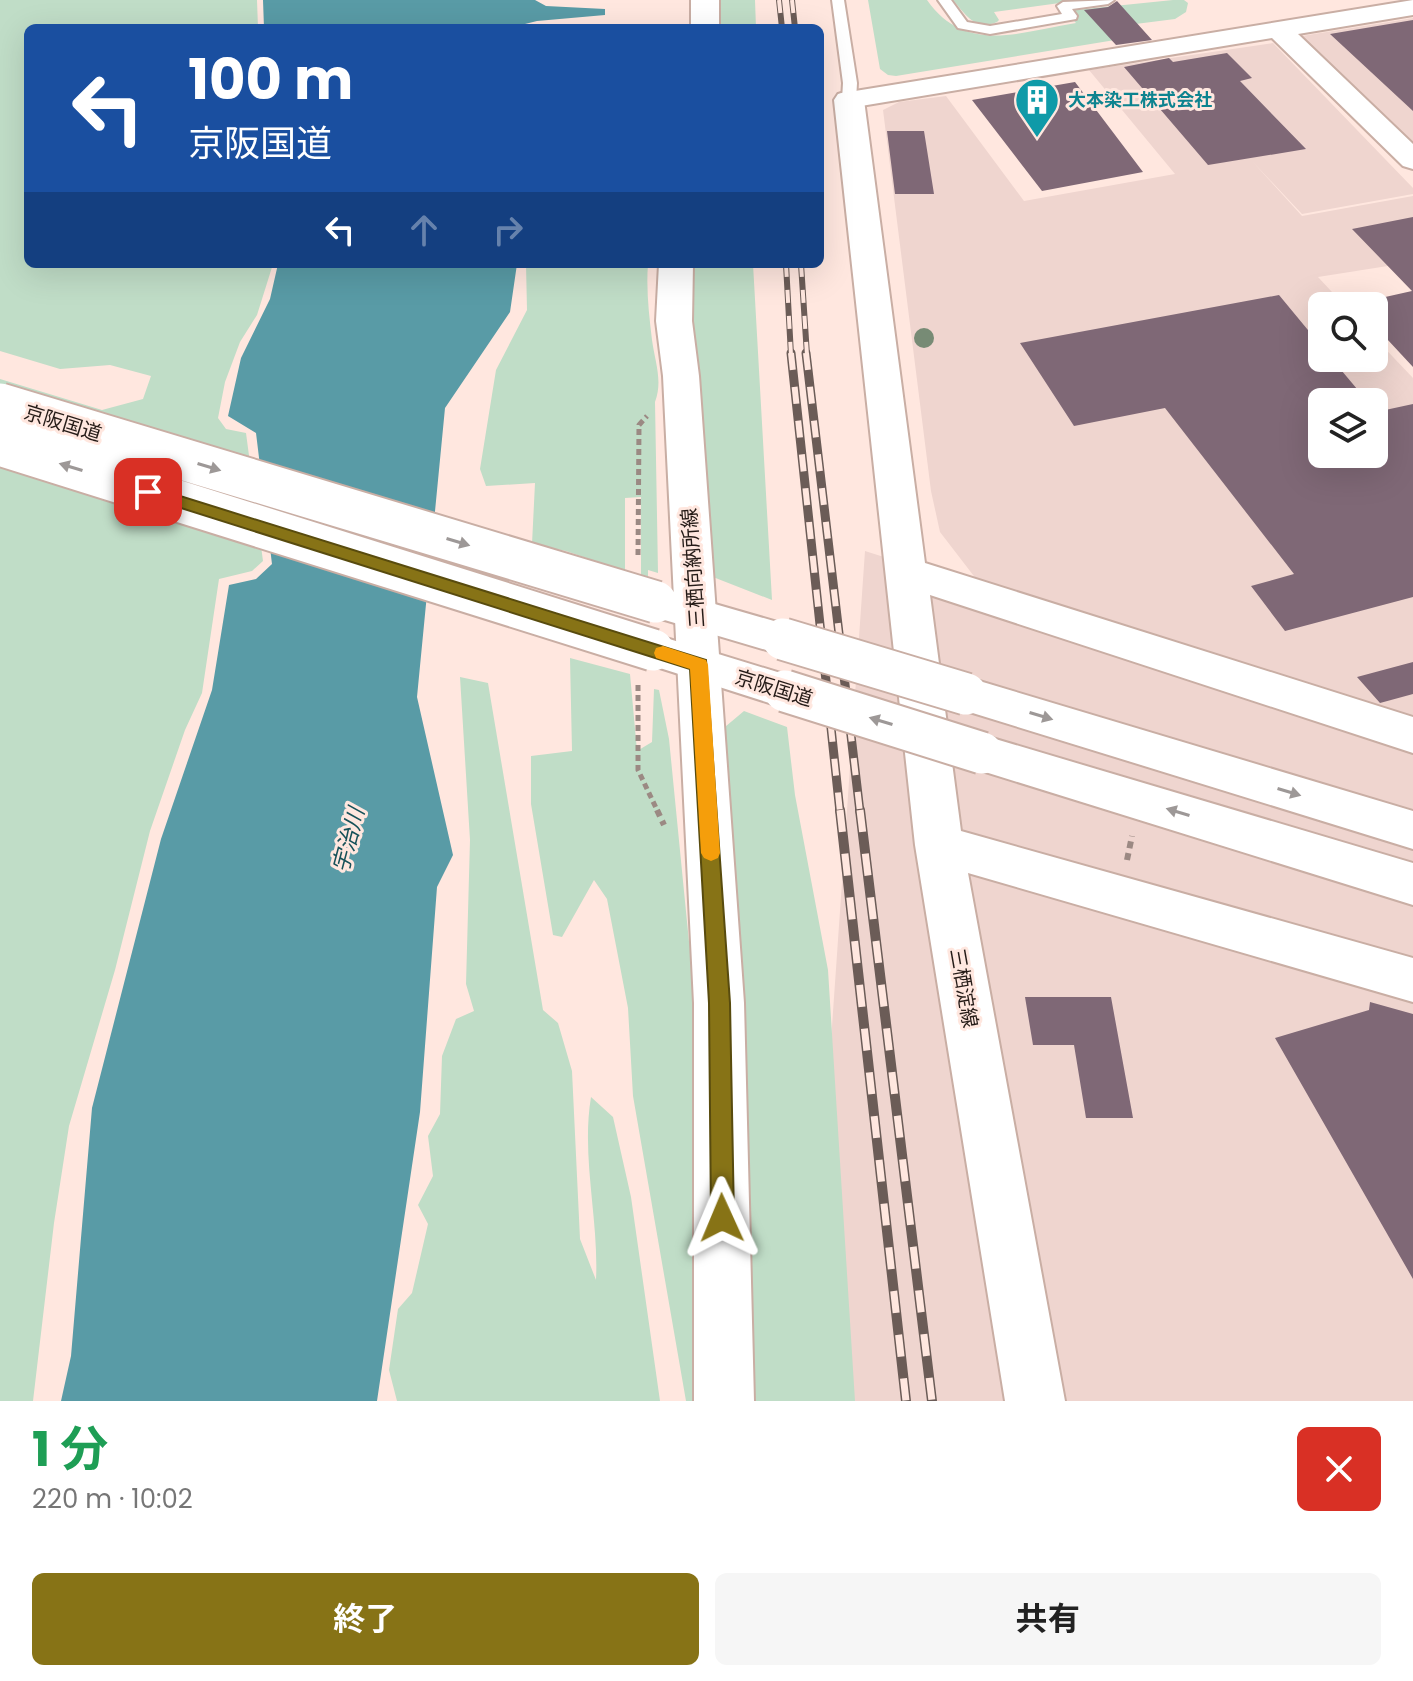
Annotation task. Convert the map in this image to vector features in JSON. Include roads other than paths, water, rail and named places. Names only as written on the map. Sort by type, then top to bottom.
[{"type":"main road","points":[[705,0],[705,24]]},
{"type":"main road","name":"三栖淀線","points":[[849,100],[939,845],[1035,1401]]},
{"type":"main road","name":"三栖向納所線","points":[[676,268],[674,321],[681,376],[696,614],[676,658],[719,1003],[724,1401]]},
{"type":"main road","name":"京阪国道","points":[[0,404],[1413,830]]},
{"type":"main road","name":"京阪国道","points":[[0,445],[676,658],[1413,884]]},
{"type":"main road","points":[[907,572],[1413,735]]},
{"type":"main road","points":[[939,845],[1413,980]]},
{"type":"street","points":[[849,100],[1413,7]]},
{"type":"street","points":[[1280,31],[1413,160]]},
{"type":"lane","points":[[838,0],[850,83],[849,100]]},
{"type":"lane","points":[[944,0],[963,25],[990,30],[1071,16],[1063,6],[1108,0]]},
{"type":"water","points":[[263,0],[535,0],[546,6],[605,9],[605,15],[525,24],[264,24]]},
{"type":"water","name":"宇治川","points":[[277,268],[516,268],[510,312],[445,408],[417,697],[453,855],[437,887],[420,1112],[377,1401],[61,1401],[71,1356],[92,1108],[161,839],[212,690],[229,585],[256,579],[272,564],[256,433],[228,416],[241,358],[270,299]]},
{"type":"railway","points":[[779,0],[782,24]]},
{"type":"railway","points":[[792,0],[795,24]]},
{"type":"railway","points":[[786,268],[791,355]]},
{"type":"railway","points":[[801,268],[807,355]]},
{"type":"railway","points":[[791,353],[840,812]]},
{"type":"railway","points":[[806,353],[860,812]]},
{"type":"railway","points":[[840,810],[906,1401]]},
{"type":"railway","points":[[860,810],[932,1401]]},
{"type":"place","name":"大本染工株式会社","points":[[1037,139]]}]
